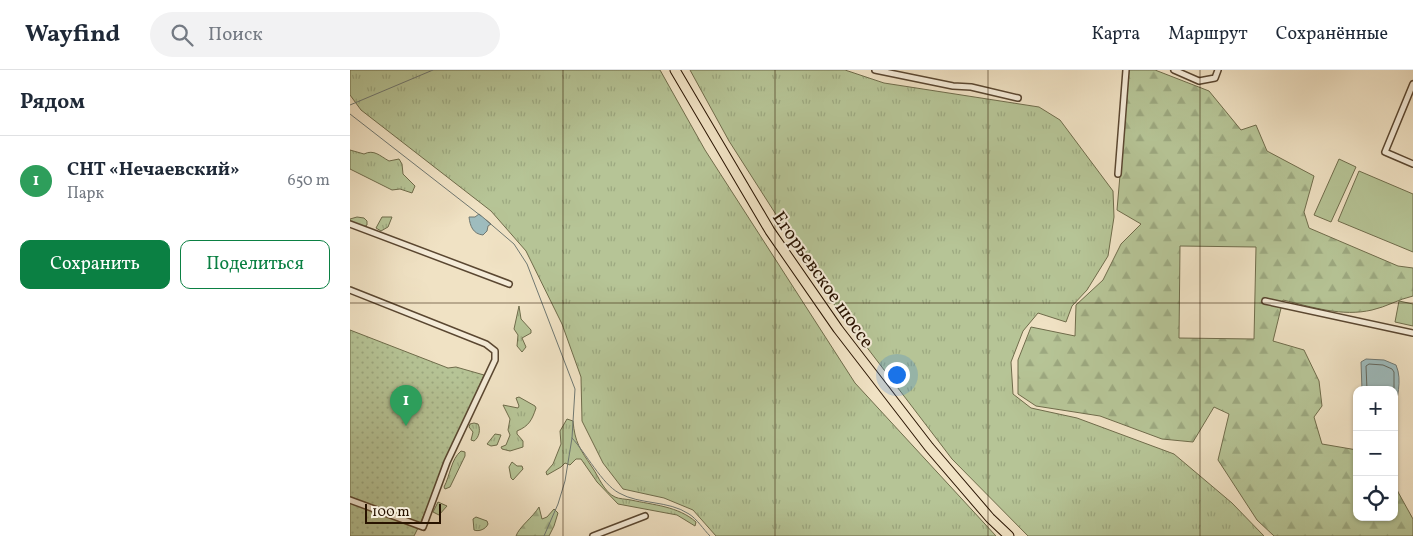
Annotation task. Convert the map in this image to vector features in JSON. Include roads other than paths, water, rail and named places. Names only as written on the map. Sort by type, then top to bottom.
[{"type":"main road","name":"Егорьевское шоссе","points":[[675,70],[770,231],[838,329],[929,447],[990,518],[1009,536]]},
{"type":"street","points":[[875,70],[953,86],[971,87],[1018,98]]},
{"type":"street","points":[[1118,174],[1126,70]]},
{"type":"street","points":[[1174,70],[1199,81],[1215,78],[1218,70]]},
{"type":"street","points":[[1413,84],[1385,152],[1413,164]]},
{"type":"street","points":[[350,224],[509,284]]},
{"type":"street","points":[[350,290],[486,344],[495,351],[495,360],[447,462],[423,527],[350,500]]},
{"type":"street","points":[[1265,301],[1413,333]]},
{"type":"street","points":[[593,536],[645,516]]},
{"type":"water","points":[[479,214],[491,224],[483,235],[474,231],[469,220],[469,217],[475,217]]},
{"type":"water","points":[[1366,359],[1384,360],[1396,365],[1399,377],[1398,391],[1398,386],[1362,386],[1361,362]]},
{"type":"waterway","points":[[350,105],[433,70]]},
{"type":"waterway","points":[[350,114],[481,216]]},
{"type":"waterway","points":[[486,220],[514,244],[527,264],[575,389],[572,438],[565,481],[558,504],[544,536]]},
{"type":"waterway","points":[[572,438],[600,476],[613,489],[627,497],[672,506],[681,510],[695,519],[710,536]]},
{"type":"place","name":"СНТ «Нечаевский»","points":[[406,426]]}]
